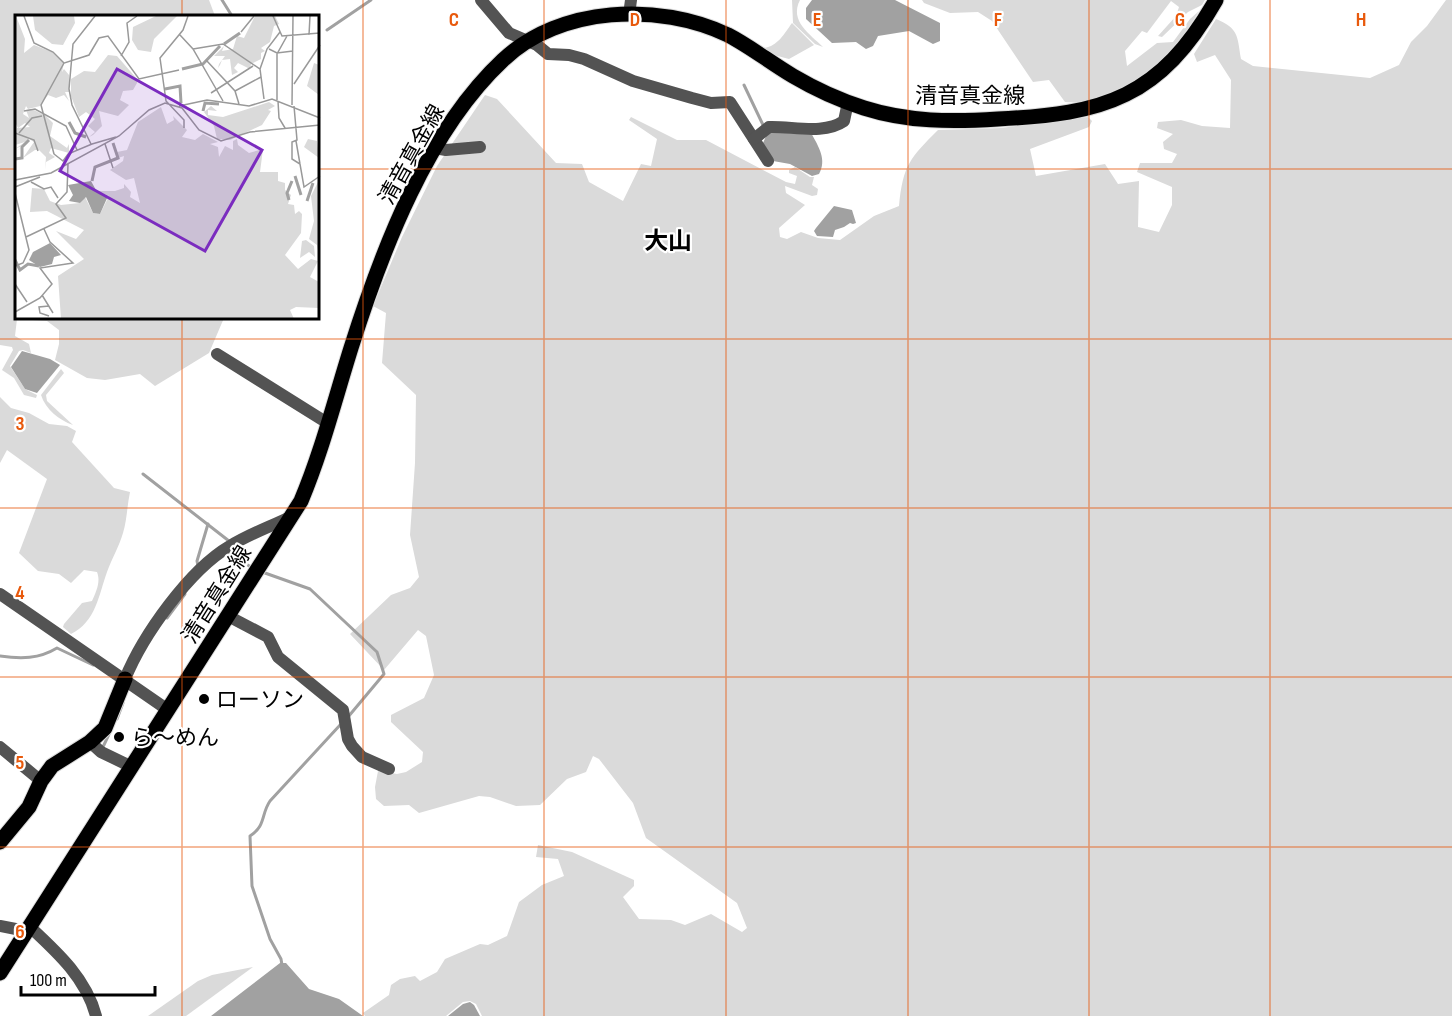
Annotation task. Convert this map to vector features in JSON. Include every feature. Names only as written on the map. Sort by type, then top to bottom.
[{"type":"main road","name":"清音真金線","points":[[0,973],[292,516],[312,475],[371,289],[422,169],[476,88],[503,59],[526,42],[553,28],[630,8],[724,33],[809,85],[848,102],[893,116],[954,122],[1034,117],[1088,109],[1132,91],[1167,66],[1196,33],[1216,0]]},
{"type":"main road","points":[[0,842],[28,807],[52,766],[90,741],[105,728],[125,679]]},
{"type":"street","points":[[481,0],[509,33],[537,45],[548,54],[569,55],[584,59],[633,81],[692,98],[711,103],[730,102],[761,132],[768,161]]},
{"type":"street","points":[[761,132],[784,126],[819,129],[839,124],[844,121],[848,102]]},
{"type":"street","points":[[435,148],[446,150],[480,147]]},
{"type":"street","points":[[217,354],[329,424]]},
{"type":"street","points":[[125,679],[134,657],[164,611],[215,556],[230,545],[292,516]]},
{"type":"street","points":[[0,594],[168,710]]},
{"type":"street","points":[[228,616],[268,638],[278,657],[343,710],[348,739],[363,757],[388,768]]},
{"type":"street","points":[[90,741],[101,752],[132,767]]},
{"type":"street","points":[[0,747],[41,782]]},
{"type":"street","points":[[0,926],[28,929],[74,972],[88,991],[96,1016]]},
{"type":"shaded area","points":[[0,0],[209,0],[215,15],[15,15],[15,320],[17,320],[15,336],[29,344],[31,353],[19,351],[10,366],[25,389],[37,395],[36,398],[24,395],[14,378],[2,370],[13,350],[12,347],[0,345]]},
{"type":"shaded area","points":[[792,0],[800,0],[797,8],[799,21],[823,47],[815,44],[793,23]]},
{"type":"shaded area","points":[[812,0],[895,0],[940,23],[940,41],[933,44],[909,31],[878,36],[873,46],[866,49],[856,42],[832,43],[806,19],[806,8]]},
{"type":"shaded area","points":[[922,0],[1205,0],[1202,5],[1188,12],[1162,37],[1158,36],[1176,16],[1179,7],[1171,1],[1147,33],[1142,31],[1125,51],[1127,66],[1157,43],[1173,42],[1199,11],[1175,46],[1144,76],[1107,96],[1086,101],[1065,102],[1049,80],[1033,82],[992,21],[978,12],[950,13],[924,3]]},
{"type":"shaded area","points":[[1446,0],[1452,0],[1452,1016],[482,1016],[476,1004],[470,1001],[463,1002],[446,1016],[365,1016],[363,1013],[389,995],[391,985],[400,979],[415,976],[420,981],[437,972],[445,959],[480,944],[488,945],[507,936],[519,902],[542,885],[564,876],[558,859],[536,857],[538,845],[572,852],[634,880],[634,886],[623,897],[639,919],[671,920],[685,925],[711,914],[742,932],[747,928],[737,903],[646,838],[633,803],[599,759],[593,756],[586,772],[567,779],[540,805],[516,806],[490,797],[479,796],[419,813],[409,805],[384,806],[376,799],[375,787],[378,771],[397,774],[406,772],[422,762],[423,752],[391,722],[391,715],[424,698],[434,675],[426,636],[418,630],[384,670],[350,634],[391,595],[410,588],[419,577],[410,535],[415,463],[416,395],[382,363],[386,313],[373,306],[402,237],[437,166],[485,95],[497,99],[556,163],[582,164],[589,182],[623,201],[641,164],[651,166],[657,139],[629,120],[631,117],[677,140],[706,140],[786,182],[795,184],[797,176],[789,173],[789,170],[795,167],[810,177],[814,177],[812,185],[818,189],[817,195],[812,196],[785,186],[786,193],[805,205],[779,228],[780,237],[787,239],[801,232],[818,238],[840,240],[874,216],[899,206],[903,181],[910,163],[938,130],[1001,128],[1088,117],[1092,121],[1089,127],[1030,149],[1036,176],[1105,164],[1118,184],[1139,181],[1138,227],[1159,232],[1172,205],[1172,187],[1137,172],[1140,163],[1172,163],[1177,154],[1164,149],[1163,142],[1173,134],[1157,128],[1158,122],[1181,120],[1202,126],[1230,128],[1231,80],[1215,55],[1197,62],[1194,54],[1216,19],[1233,30],[1236,34],[1241,59],[1253,66],[1370,78],[1399,65],[1411,42],[1427,26]]},
{"type":"shaded area","points":[[792,23],[814,45],[789,59],[770,54],[764,48],[777,42]]},
{"type":"shaded area","points":[[771,131],[811,133],[822,159],[819,174],[812,176],[790,164],[773,161],[763,143]]},
{"type":"shaded area","points":[[834,206],[852,210],[856,223],[850,223],[835,230],[833,237],[817,236],[814,231]]},
{"type":"shaded area","points":[[32,320],[223,320],[209,353],[155,386],[140,374],[105,380],[87,378],[55,360],[59,344],[59,330],[47,321]]},
{"type":"shaded area","points":[[22,351],[50,359],[60,365],[37,393],[25,389],[11,367]]},
{"type":"shaded area","points":[[61,369],[64,373],[46,395],[47,401],[73,425],[54,414],[41,395]]},
{"type":"shaded area","points":[[0,397],[11,408],[29,413],[49,424],[67,426],[76,431],[72,442],[114,488],[130,492],[120,543],[95,607],[86,622],[71,634],[63,627],[64,624],[82,603],[92,601],[98,583],[97,572],[84,570],[71,583],[59,574],[38,571],[19,553],[47,479],[7,450],[0,463]]},
{"type":"shaded area","points":[[280,963],[286,963],[309,989],[339,999],[363,1016],[211,1016]]},
{"type":"shaded area","points":[[253,967],[186,1016],[148,1016],[198,981],[212,975]]},
{"type":"shaded area","points":[[470,1002],[480,1016],[448,1016],[463,1004]]},
{"type":"waterway","points":[[222,0],[231,15]]},
{"type":"waterway","points":[[327,30],[371,0]]},
{"type":"waterway","points":[[744,85],[764,127]]},
{"type":"waterway","points":[[143,474],[229,541]]},
{"type":"waterway","points":[[198,566],[197,561],[208,524]]},
{"type":"waterway","points":[[232,547],[241,561],[251,567]]},
{"type":"waterway","points":[[265,573],[310,589],[377,652],[384,674],[348,717]]},
{"type":"waterway","points":[[167,618],[185,594]]},
{"type":"waterway","points":[[0,656],[30,657],[57,648],[93,665]]},
{"type":"waterway","points":[[117,719],[123,703]]},
{"type":"waterway","points":[[282,965],[270,939],[252,886],[250,836],[259,828],[270,801],[341,724]]},
{"type":"waterway","points":[[102,749],[111,730]]},
{"type":"place","name":"ローソン","points":[[204,699]]},
{"type":"place","name":"ら～めん","points":[[119,737]]},
{"type":"district","name":"大山","points":[[668,241]]}]
